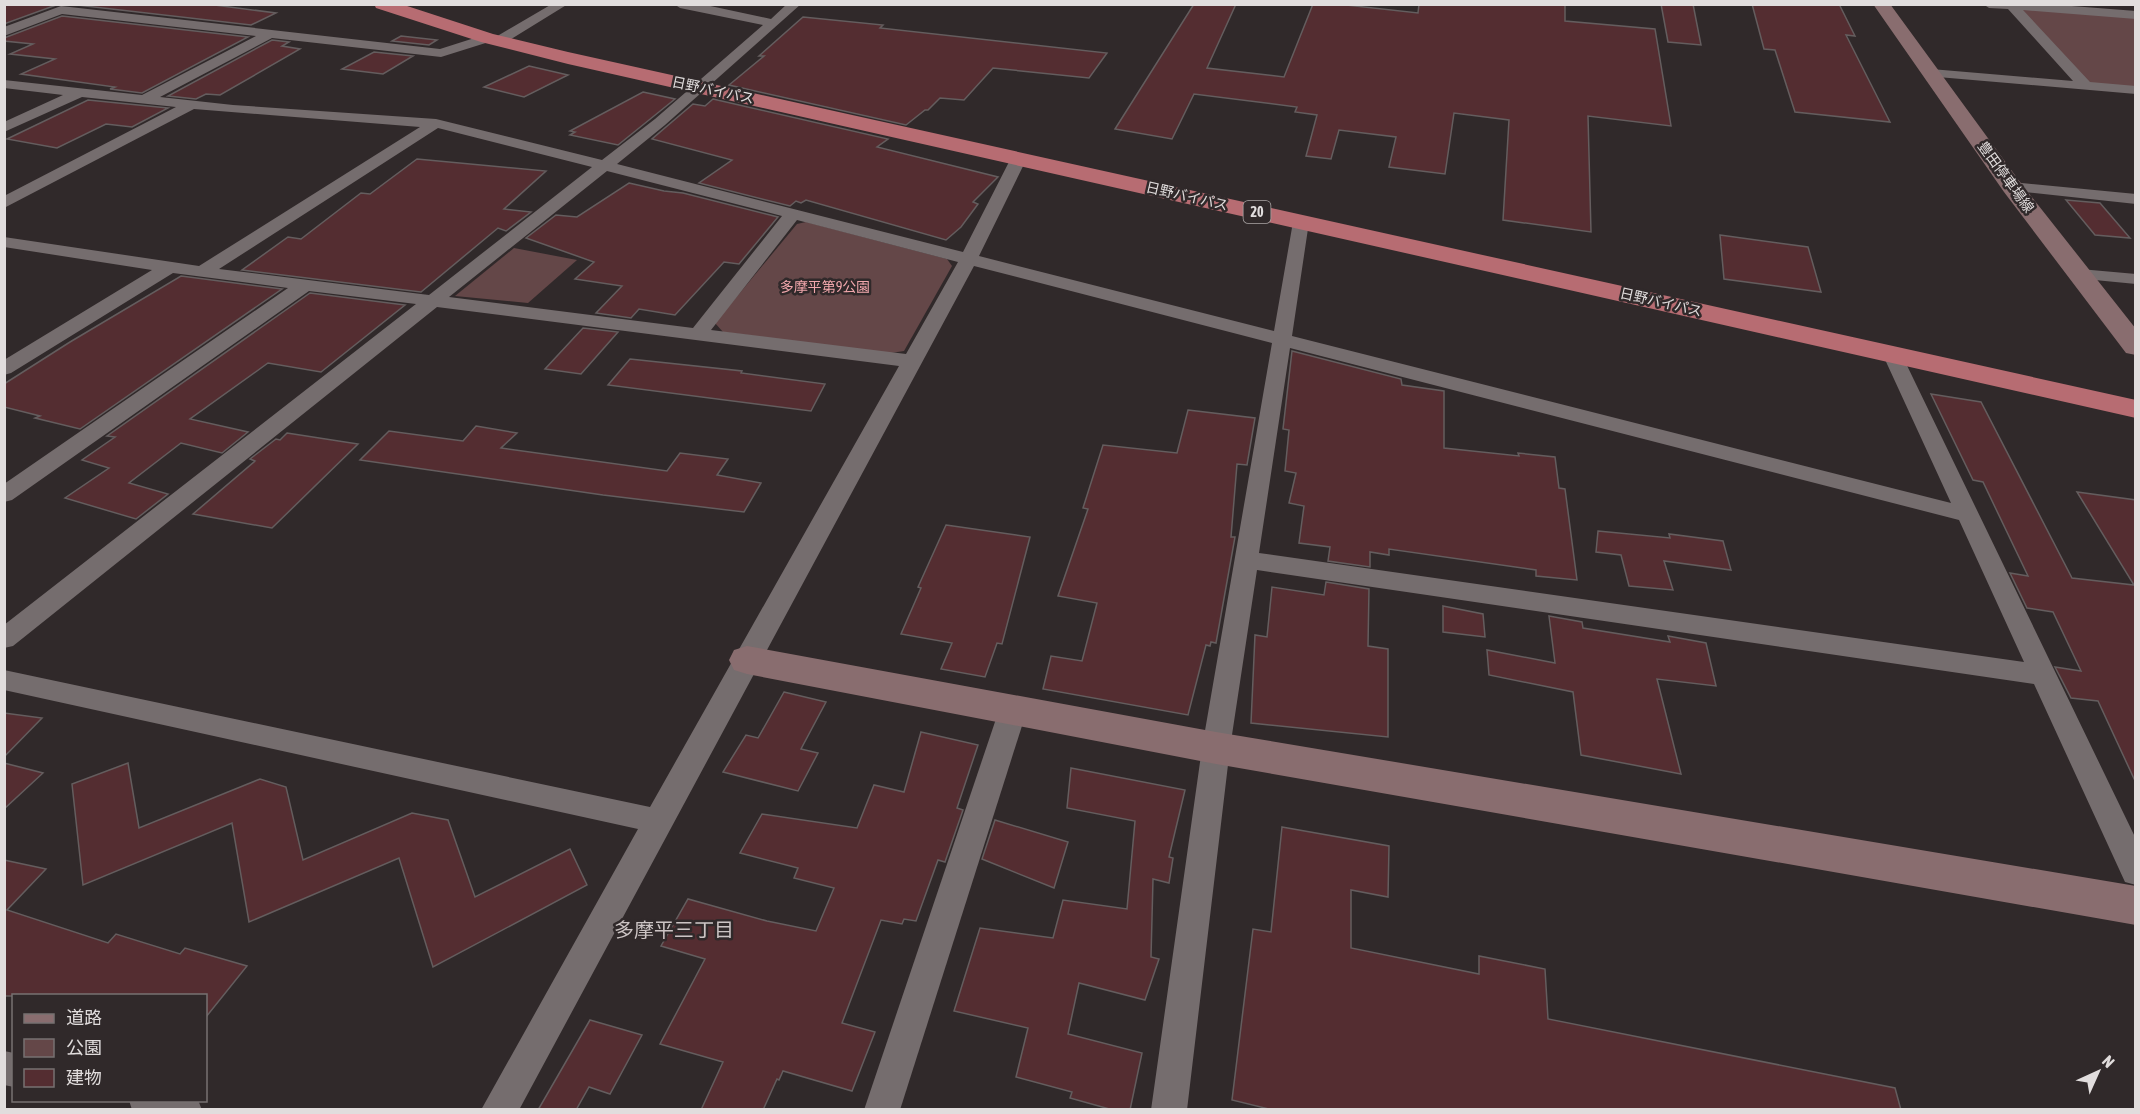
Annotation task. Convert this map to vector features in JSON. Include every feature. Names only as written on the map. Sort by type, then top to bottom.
[{"type":"highway","name":"日野バイパス","points":[[382,4],[493,40],[2136,409]]},
{"type":"main road","name":"豊田停車場線","points":[[1881,4],[2012,187],[2136,347]]},
{"type":"main road","points":[[747,660],[1216,748],[2136,906]]},
{"type":"street","points":[[88,13],[107,4]]},
{"type":"street","points":[[4,32],[61,10],[441,53],[493,40],[562,4]]},
{"type":"street","points":[[680,4],[772,23]]},
{"type":"street","points":[[4,639],[702,87],[795,4]]},
{"type":"street","points":[[1989,4],[2136,15]]},
{"type":"street","points":[[2012,6],[2085,85]]},
{"type":"street","points":[[145,99],[268,34]]},
{"type":"street","points":[[1931,73],[2136,90]]},
{"type":"street","points":[[4,84],[190,105],[436,123],[604,164],[1968,515]]},
{"type":"street","points":[[4,128],[79,92]]},
{"type":"street","points":[[4,203],[190,105]]},
{"type":"street","points":[[202,272],[436,123]]},
{"type":"street","points":[[499,1110],[969,258],[1019,158]]},
{"type":"street","points":[[2012,187],[2136,199]]},
{"type":"street","points":[[698,334],[794,213]]},
{"type":"street","points":[[1169,1110],[1216,748],[1301,222]]},
{"type":"street","points":[[4,242],[168,268],[911,361]]},
{"type":"street","points":[[4,369],[168,268]]},
{"type":"street","points":[[2080,274],[2136,279]]},
{"type":"street","points":[[4,495],[304,285]]},
{"type":"street","points":[[1892,353],[2136,872]]},
{"type":"street","points":[[1247,560],[2043,675]]},
{"type":"street","points":[[4,680],[658,821]]},
{"type":"street","points":[[882,1110],[1013,710]]},
{"type":"street","points":[[150,1102],[184,1110]]},
{"type":"green space","points":[[2012,6],[2135,15],[2135,90],[2085,85]]},
{"type":"green space","name":"多摩平第9公園","points":[[806,222],[947,259],[952,266],[904,351],[891,353],[723,332],[715,323],[797,224]]},
{"type":"green space","points":[[514,248],[577,260],[528,303],[455,296]]},
{"type":"building","points":[[4,4],[59,4],[4,24]]},
{"type":"building","points":[[68,4],[207,4],[276,13],[251,25]]},
{"type":"building","points":[[1194,4],[1236,4],[1207,68],[1284,77],[1313,4],[1337,4],[1418,13],[1419,4],[1565,4],[1565,21],[1655,29],[1671,126],[1588,116],[1591,232],[1503,220],[1509,120],[1454,113],[1445,174],[1389,167],[1396,137],[1339,130],[1331,159],[1306,156],[1317,115],[1295,112],[1297,107],[1194,94],[1172,139],[1115,129]]},
{"type":"building","points":[[1661,4],[1693,4],[1701,45],[1668,42]]},
{"type":"building","points":[[1752,4],[1839,4],[1855,36],[1846,35],[1890,122],[1795,112],[1775,50],[1764,49]]},
{"type":"building","points":[[62,16],[248,37],[142,93],[21,74],[55,59],[10,54],[33,44],[4,41],[4,38]]},
{"type":"building","points":[[803,17],[883,25],[880,28],[1107,53],[1089,78],[993,68],[964,100],[940,98],[928,110],[906,125],[729,85],[764,56],[759,56]]},
{"type":"building","points":[[401,36],[437,40],[429,45],[392,41]]},
{"type":"building","points":[[272,40],[289,42],[282,46],[300,49],[220,95],[206,94],[196,99],[168,96]]},
{"type":"building","points":[[374,52],[413,56],[383,74],[342,69]]},
{"type":"building","points":[[529,66],[568,75],[524,97],[484,87]]},
{"type":"building","points":[[643,92],[675,99],[618,145],[570,135],[575,132],[570,131]]},
{"type":"building","points":[[713,99],[888,139],[877,147],[998,177],[973,202],[978,204],[961,227],[946,240],[806,200],[801,203],[796,201],[790,206],[699,183],[732,160],[652,139],[693,104],[705,106]]},
{"type":"building","points":[[88,100],[168,108],[132,127],[106,124],[57,148],[7,139]]},
{"type":"building","points":[[417,159],[546,171],[504,209],[531,212],[506,231],[498,228],[421,292],[242,270],[288,237],[301,239],[361,193],[370,194]]},
{"type":"building","points":[[629,183],[683,193],[778,217],[739,264],[724,262],[675,315],[639,309],[631,318],[596,313],[622,286],[575,279],[594,262],[526,238],[556,215],[577,217]]},
{"type":"building","points":[[2066,200],[2100,203],[2130,238],[2095,235]]},
{"type":"building","points":[[1720,235],[1808,247],[1821,292],[1724,279]]},
{"type":"building","points":[[181,276],[282,289],[80,429],[35,418],[40,416],[4,407],[4,384]]},
{"type":"building","points":[[310,293],[405,305],[321,372],[268,363],[190,419],[248,432],[222,453],[181,443],[129,483],[168,494],[136,519],[65,498],[109,468],[82,460],[115,437],[107,436]]},
{"type":"building","points":[[583,328],[618,332],[581,374],[545,369]]},
{"type":"building","points":[[1292,351],[1401,379],[1402,385],[1444,391],[1444,448],[1519,456],[1518,453],[1555,457],[1559,488],[1565,489],[1577,580],[1536,576],[1536,570],[1389,549],[1389,555],[1370,552],[1370,567],[1328,561],[1330,547],[1299,543],[1304,506],[1289,503],[1296,473],[1285,471],[1289,430],[1283,429]]},
{"type":"building","points":[[630,359],[742,371],[741,373],[825,384],[811,411],[608,385]]},
{"type":"building","points":[[1931,394],[1981,402],[2072,578],[2134,585],[2077,492],[2136,500],[2136,783],[2098,701],[2071,698],[2055,667],[2081,671],[2053,612],[2027,608],[2010,573],[2028,576],[1983,482],[1973,480]]},
{"type":"building","points":[[1188,410],[1255,418],[1247,465],[1237,464],[1231,537],[1235,537],[1216,643],[1211,642],[1210,646],[1206,645],[1188,715],[1043,689],[1051,656],[1082,661],[1097,603],[1058,596],[1088,509],[1083,508],[1103,445],[1177,453]]},
{"type":"building","points":[[476,426],[517,433],[501,448],[667,471],[680,453],[728,459],[717,475],[761,483],[744,512],[603,495],[360,460],[389,431],[463,441]]},
{"type":"building","points":[[287,433],[358,444],[272,528],[193,514],[255,461],[250,459]]},
{"type":"building","points":[[946,525],[1030,537],[1002,644],[997,643],[985,677],[941,669],[952,643],[901,634],[921,588],[918,587]]},
{"type":"building","points":[[1598,531],[1670,538],[1669,534],[1723,541],[1731,570],[1664,561],[1673,590],[1629,586],[1621,555],[1596,552]]},
{"type":"building","points":[[1326,582],[1369,589],[1368,646],[1388,649],[1388,737],[1251,723],[1255,635],[1267,637],[1272,587],[1324,595]]},
{"type":"building","points":[[1443,606],[1483,614],[1485,637],[1443,632]]},
{"type":"building","points":[[1549,616],[1582,622],[1583,628],[1670,642],[1668,636],[1706,643],[1716,686],[1657,679],[1681,774],[1581,755],[1573,692],[1489,675],[1487,650],[1555,663]]},
{"type":"building","points":[[784,692],[826,702],[801,749],[818,753],[798,791],[723,772],[746,735],[758,738]]},
{"type":"building","points":[[4,713],[42,718],[4,757]]},
{"type":"building","points":[[921,732],[978,745],[957,808],[963,810],[945,862],[938,860],[916,921],[904,919],[902,924],[881,920],[842,1023],[875,1032],[852,1091],[783,1071],[763,1110],[701,1110],[723,1062],[660,1044],[705,959],[661,946],[688,899],[767,921],[816,931],[834,888],[794,878],[798,868],[740,853],[762,814],[857,828],[874,785],[904,792]]},
{"type":"building","points":[[4,763],[43,773],[4,809]]},
{"type":"building","points":[[128,763],[139,828],[260,779],[286,787],[303,860],[412,813],[448,820],[475,897],[570,849],[587,885],[433,967],[399,858],[249,922],[232,823],[83,885],[72,784]]},
{"type":"building","points":[[1071,768],[1185,790],[1169,857],[1173,858],[1169,883],[1153,879],[1151,957],[1159,959],[1145,1000],[1079,983],[1068,1034],[1142,1053],[1130,1110],[1113,1110],[1070,1098],[1072,1092],[1016,1077],[1028,1028],[954,1011],[980,928],[1053,938],[1063,900],[1127,909],[1135,821],[1067,808]]},
{"type":"building","points":[[995,820],[1068,842],[1054,888],[982,859]]},
{"type":"building","points":[[1282,827],[1389,846],[1388,897],[1351,890],[1351,948],[1479,974],[1479,956],[1545,969],[1548,1019],[1895,1088],[1901,1110],[1273,1110],[1232,1100],[1253,929],[1271,932]]},
{"type":"building","points":[[4,860],[46,869],[7,910],[108,943],[116,934],[180,954],[185,948],[247,966],[207,1016],[207,994],[12,994],[12,996],[4,996]]},
{"type":"building","points":[[590,1020],[642,1035],[610,1094],[589,1087],[576,1110],[538,1110]]},
{"type":"district","name":"多摩平三丁目","points":[[674,929]]}]
